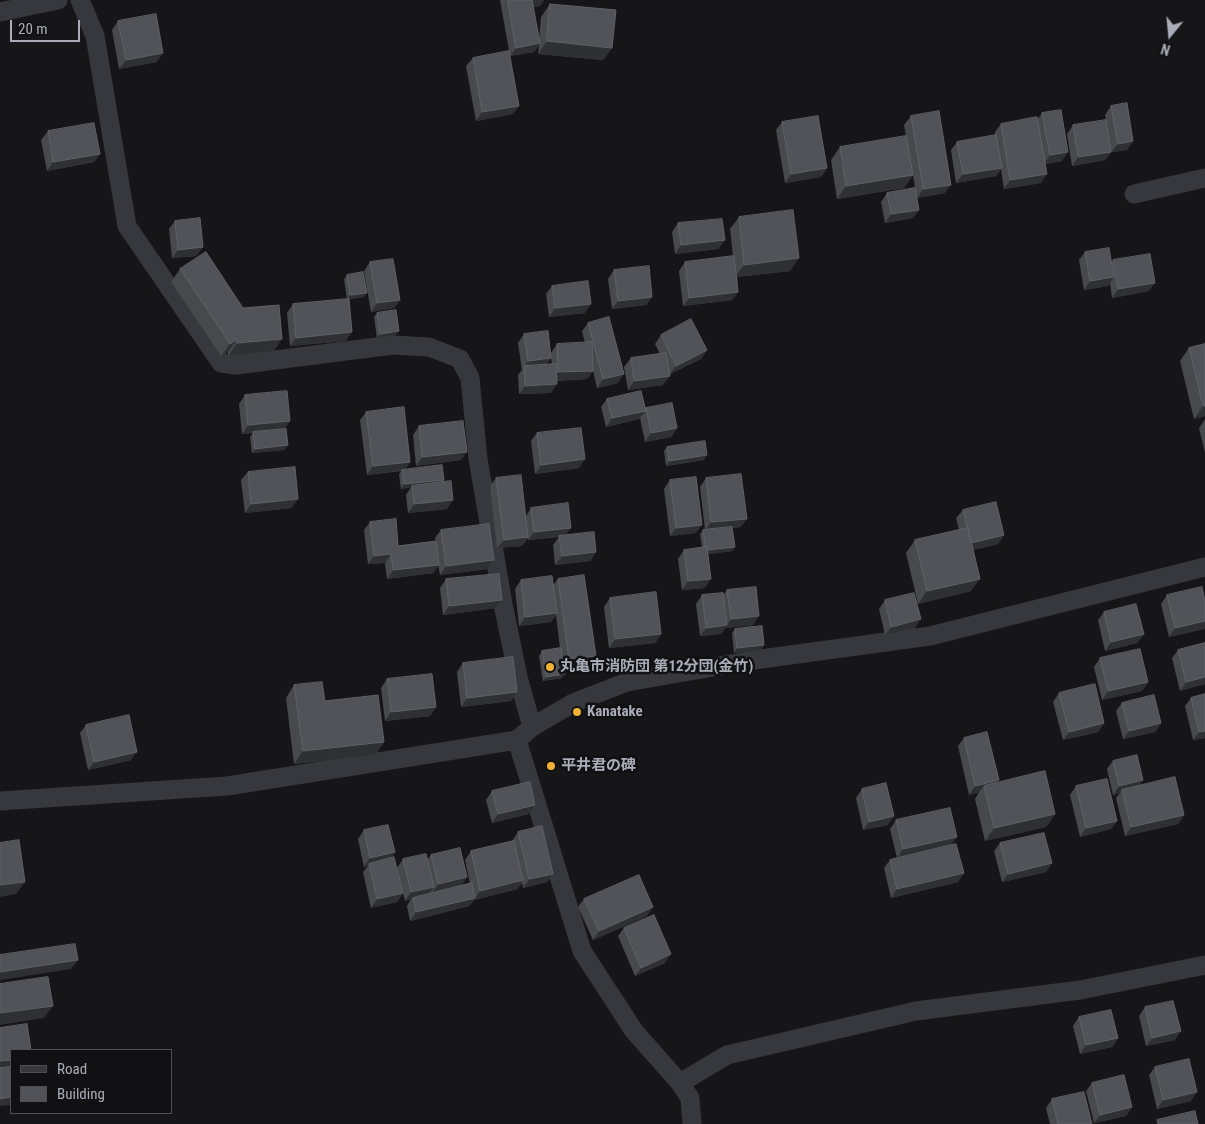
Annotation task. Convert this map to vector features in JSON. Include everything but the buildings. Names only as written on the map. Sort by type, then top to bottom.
[{"type":"street","points":[[0,12],[58,0]]},
{"type":"street","points":[[80,0],[95,36],[127,226],[221,363],[236,365],[393,345],[429,347],[460,359],[470,378],[478,459],[503,604],[518,677],[532,727]]},
{"type":"street","points":[[1134,194],[1205,178]]},
{"type":"street","points":[[0,801],[227,786],[517,740],[532,727],[572,703],[627,682],[754,660],[930,636],[1205,567]]},
{"type":"street","points":[[517,740],[582,951],[634,1031],[680,1082],[690,1098],[692,1124]]},
{"type":"street","points":[[680,1082],[727,1055],[916,1011],[1080,990],[1205,965]]},
{"type":"place","name":"丸亀市消防団 第12分団(金竹)","points":[[550,667]]},
{"type":"place","name":"Kanatake","points":[[577,712]]},
{"type":"place","name":"平井君の碑","points":[[551,766]]}]
